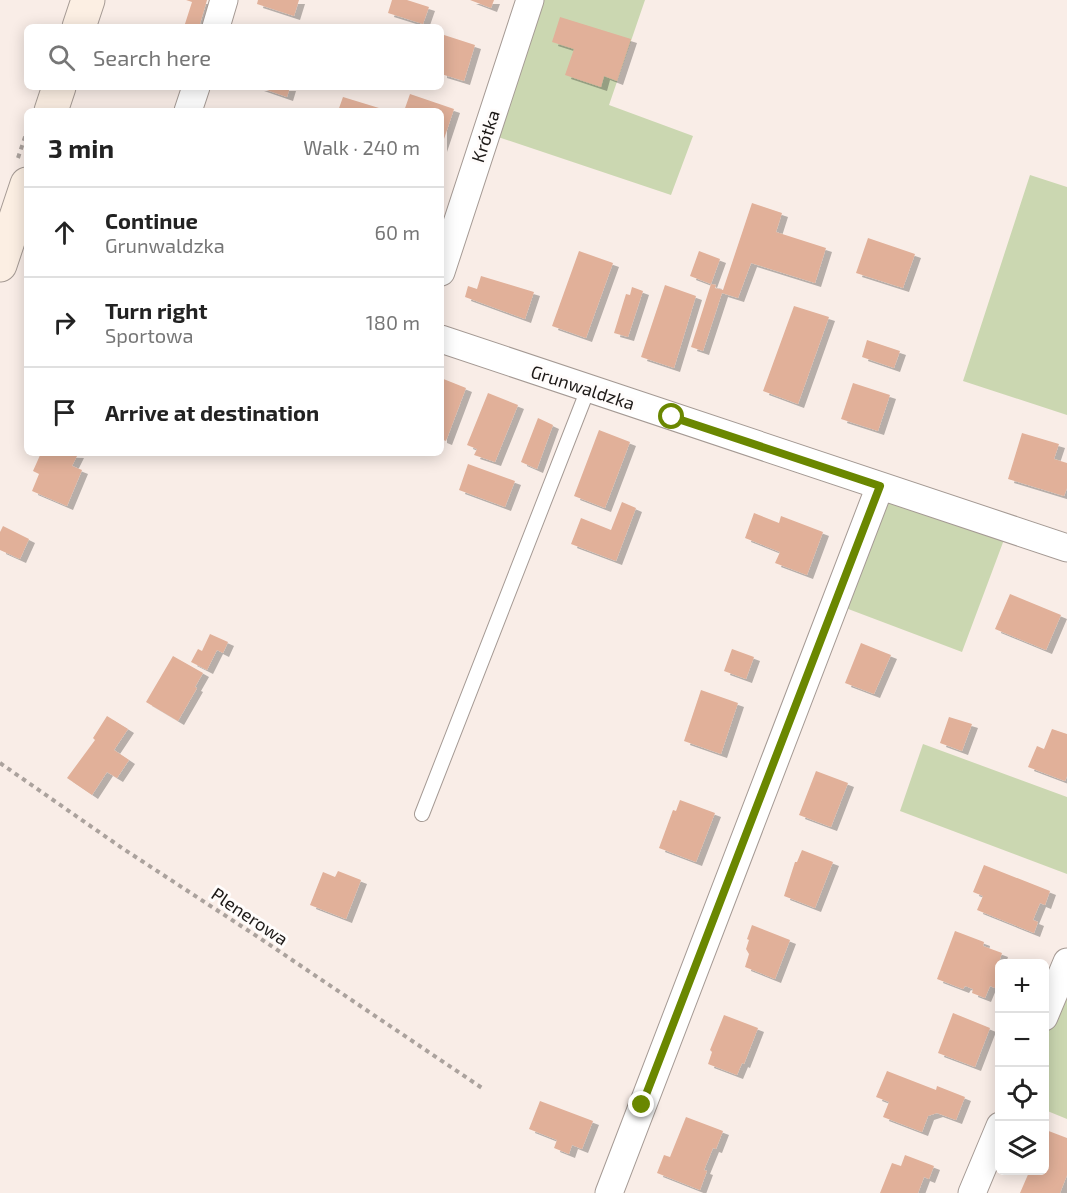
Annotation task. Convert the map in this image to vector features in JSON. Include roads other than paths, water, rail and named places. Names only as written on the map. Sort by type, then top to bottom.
[{"type":"street","points":[[80,24],[88,0]]},
{"type":"street","points":[[217,24],[224,0]]},
{"type":"street","name":"Krótka","points":[[444,263],[530,0]]},
{"type":"street","points":[[52,108],[58,90]]},
{"type":"street","points":[[189,108],[195,90]]},
{"type":"street","points":[[0,266],[24,200]]},
{"type":"street","name":"Grunwaldzka","points":[[444,340],[1067,548]]},
{"type":"street","points":[[609,1193],[880,486]]},
{"type":"street","points":[[1046,1013],[1067,962]]},
{"type":"street","points":[[972,1193],[995,1136]]},
{"type":"lane","points":[[422,814],[588,389]]}]
